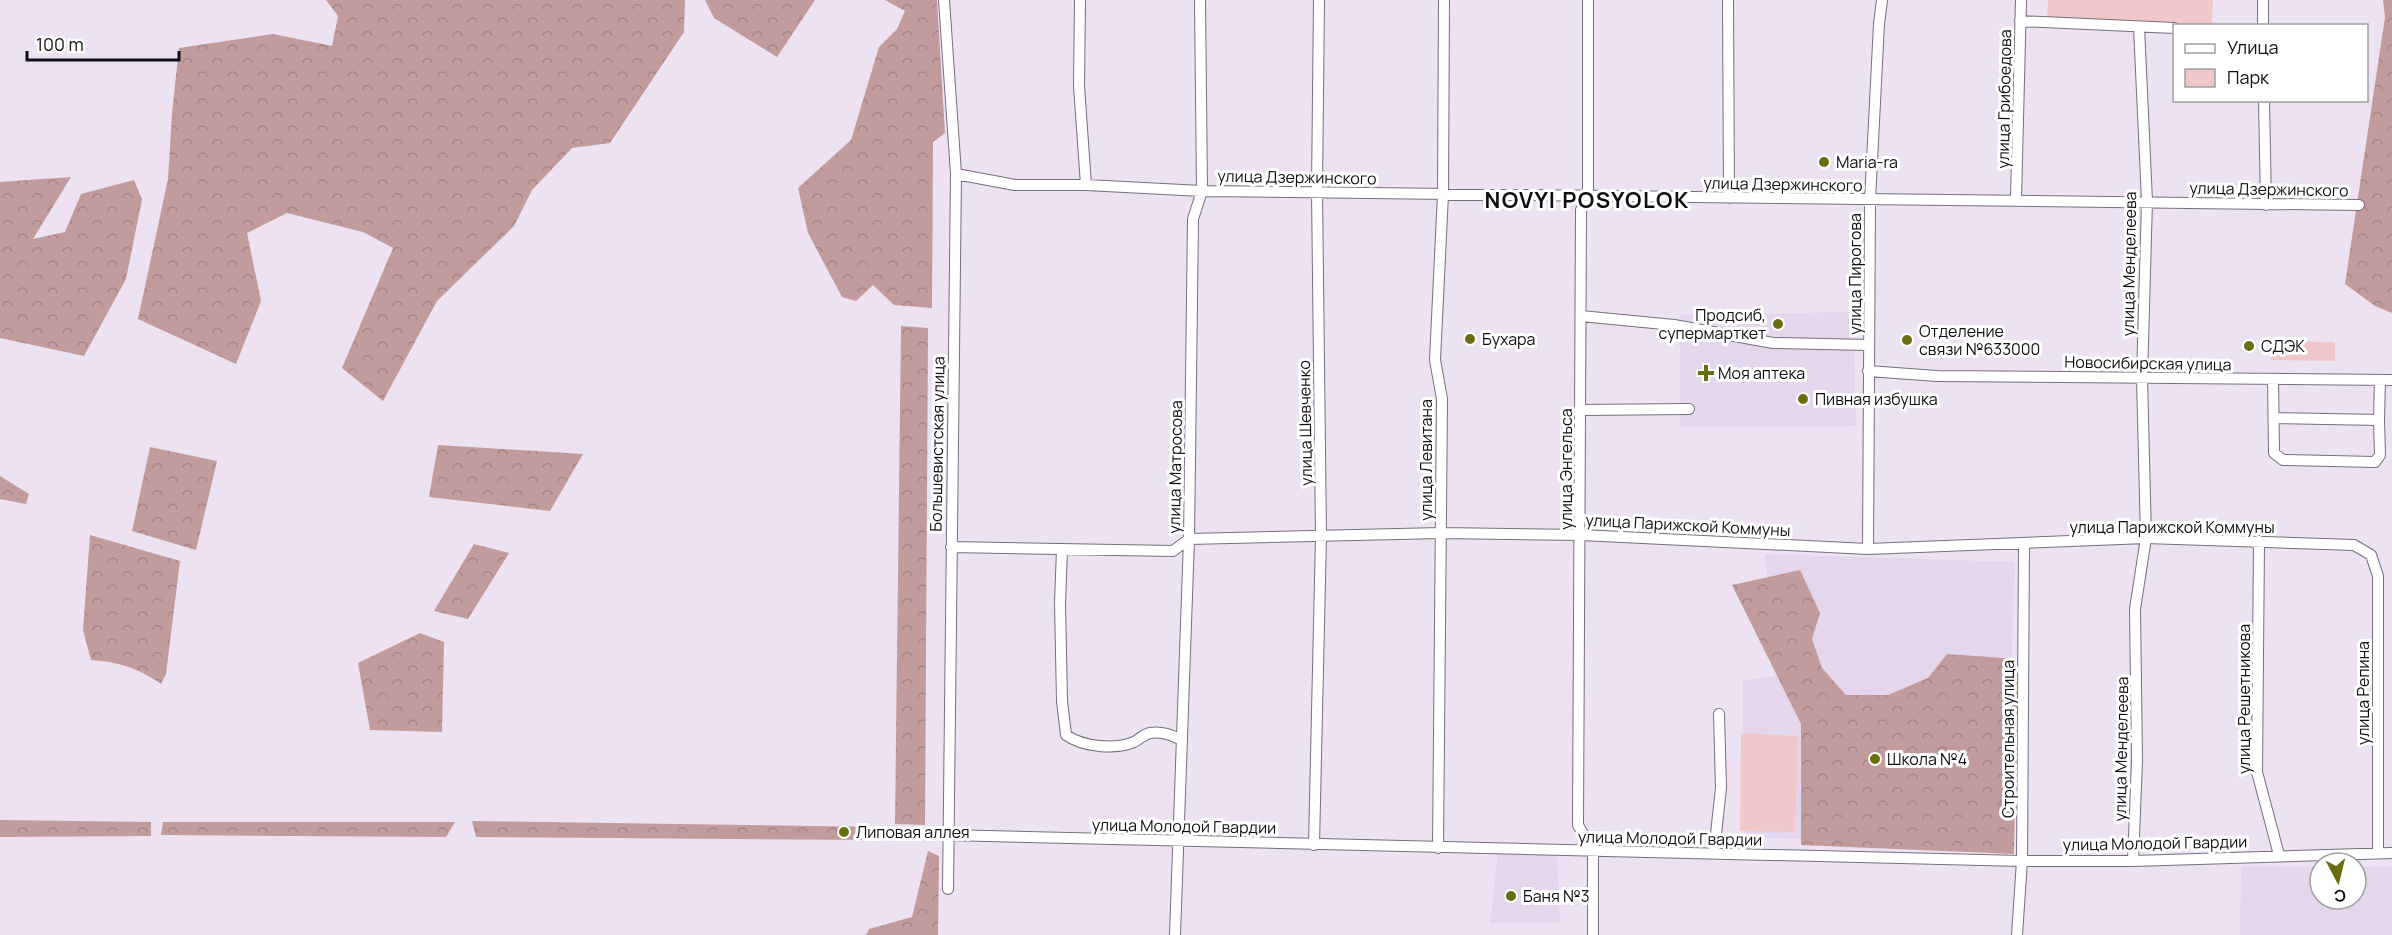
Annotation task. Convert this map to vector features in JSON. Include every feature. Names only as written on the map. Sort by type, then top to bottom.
[{"type":"street","name":"Большевистская улица","points":[[944,0],[956,174],[948,889]]},
{"type":"street","points":[[1080,0],[1079,86],[1086,184]]},
{"type":"street","name":"улица Матросова","points":[[1175,935],[1189,539],[1192,219],[1202,191],[1200,0]]},
{"type":"street","name":"улица Шевченко","points":[[1314,845],[1321,536],[1317,191],[1318,0]]},
{"type":"street","name":"улица Левитана","points":[[1438,848],[1443,399],[1435,360],[1443,194],[1444,0]]},
{"type":"street","name":"улица Энгельса","points":[[1588,0],[1588,196],[1581,210],[1578,825],[1593,852],[1593,935]]},
{"type":"street","points":[[1728,0],[1729,198]]},
{"type":"street","name":"улица Пирогова","points":[[1868,549],[1870,200],[1882,0]]},
{"type":"street","name":"улица Грибоедова","points":[[2016,199],[2021,0]]},
{"type":"street","points":[[2263,0],[2263,24]]},
{"type":"street","points":[[2020,21],[2173,28]]},
{"type":"street","name":"улица Менделеева","points":[[2133,861],[2138,673],[2135,609],[2146,538],[2142,378],[2147,201],[2139,27]]},
{"type":"street","points":[[2264,102],[2266,205]]},
{"type":"street","name":"улица Дзержинского","points":[[956,174],[1015,185],[1086,184],[1202,191],[1870,200],[2016,199],[2359,205]]},
{"type":"street","points":[[1581,316],[1674,325],[1773,343],[1869,345]]},
{"type":"street","name":"Новосибирская улица","points":[[1868,371],[1937,376],[2392,380]]},
{"type":"street","points":[[2273,379],[2274,453],[2277,457],[2283,460],[2375,462],[2379,455],[2380,380]]},
{"type":"street","points":[[1581,410],[1689,409]]},
{"type":"street","points":[[2274,418],[2379,420]]},
{"type":"street","name":"улица Парижской Коммуны","points":[[951,548],[1173,550],[1189,539],[1441,533],[1581,535],[1868,549],[2146,538],[2354,545]]},
{"type":"street","name":"улица Решетникова","points":[[2259,541],[2257,772],[2279,855]]},
{"type":"street","name":"Строительная улица","points":[[2017,935],[2022,861],[2024,543]]},
{"type":"street","name":"улица Репина","points":[[2354,545],[2371,555],[2378,576],[2378,852]]},
{"type":"street","points":[[1062,549],[1061,679],[1063,722],[1066,735],[1076,742],[1119,746],[1135,742],[1147,733],[1160,732],[1182,740]]},
{"type":"street","points":[[1714,852],[1721,788],[1719,714]]},
{"type":"street","name":"улица Молодой Гвардии","points":[[947,835],[2022,861],[2133,861],[2392,853]]},
{"type":"shaded area","points":[[1853,312],[1856,426],[1680,427],[1680,315]]},
{"type":"shaded area","name":"Школа №4","points":[[1765,554],[2015,562],[2005,845],[1743,837],[1743,681],[1778,676]]},
{"type":"shaded area","points":[[1557,851],[1560,922],[1490,923],[1498,854]]},
{"type":"shaded area","points":[[2241,866],[2308,867],[2308,911],[2368,911],[2368,867],[2392,867],[2392,935],[2240,935]]},
{"type":"green space","points":[[326,0],[685,0],[684,32],[610,143],[572,148],[532,190],[514,226],[437,301],[383,401],[342,368],[393,248],[363,232],[287,213],[247,233],[261,301],[236,364],[138,319],[168,179],[179,48],[273,34],[332,46],[338,16]]},
{"type":"green space","points":[[705,0],[815,0],[777,57],[714,18]]},
{"type":"green space","points":[[885,0],[937,0],[945,133],[933,142],[932,308],[894,305],[873,285],[856,301],[842,297],[808,233],[798,188],[851,140],[879,47],[897,29],[905,11]]},
{"type":"green space","points":[[2048,0],[2213,0],[2212,24],[2047,19]]},
{"type":"green space","points":[[2383,0],[2392,0],[2392,313],[2375,306],[2345,284],[2385,17]]},
{"type":"green space","points":[[71,177],[33,239],[65,232],[81,194],[134,180],[142,199],[126,279],[84,356],[0,338],[0,182]]},
{"type":"green space","points":[[901,326],[928,328],[925,825],[895,824]]},
{"type":"green space","points":[[2271,341],[2335,342],[2335,361],[2271,360]]},
{"type":"green space","points":[[438,445],[583,454],[550,511],[429,497]]},
{"type":"green space","points":[[150,447],[217,461],[196,550],[132,531]]},
{"type":"green space","points":[[0,476],[29,494],[26,504],[0,499]]},
{"type":"green space","points":[[90,535],[180,561],[166,674],[161,684],[128,667],[91,660],[83,630]]},
{"type":"green space","points":[[474,544],[509,553],[468,619],[434,611]]},
{"type":"green space","points":[[1800,570],[1820,613],[1812,639],[1822,668],[1846,695],[1888,695],[1928,678],[1947,654],[2018,659],[2014,854],[1801,845],[1801,724],[1732,585]]},
{"type":"green space","points":[[420,633],[444,642],[442,732],[370,730],[358,663]]},
{"type":"green space","points":[[1741,733],[1798,736],[1795,832],[1740,831]]},
{"type":"green space","points":[[0,820],[151,822],[151,836],[0,837]]},
{"type":"green space","points":[[472,821],[882,827],[879,840],[476,837]]},
{"type":"green space","points":[[163,822],[455,822],[446,837],[161,835]]},
{"type":"green space","points":[[928,851],[939,856],[938,935],[866,935],[869,929],[912,917]]},
{"type":"place","name":"Maria-ra","points":[[1824,162]]},
{"type":"place","name":"Продсиб, супермарткет","points":[[1778,324]]},
{"type":"place","name":"Бухара","points":[[1470,339]]},
{"type":"place","name":"Отделение связи №633000","points":[[1907,340]]},
{"type":"place","name":"СДЭК","points":[[2249,346]]},
{"type":"place","name":"Моя аптека","points":[[1706,373]]},
{"type":"place","name":"Пивная избушка","points":[[1803,399]]},
{"type":"place","name":"Школа №4","points":[[1875,759]]},
{"type":"place","name":"Липовая аллея","points":[[844,832]]},
{"type":"place","name":"Баня №3","points":[[1511,896]]},
{"type":"district","name":"NOVYI POSYOLOK","points":[[1587,200]]}]
